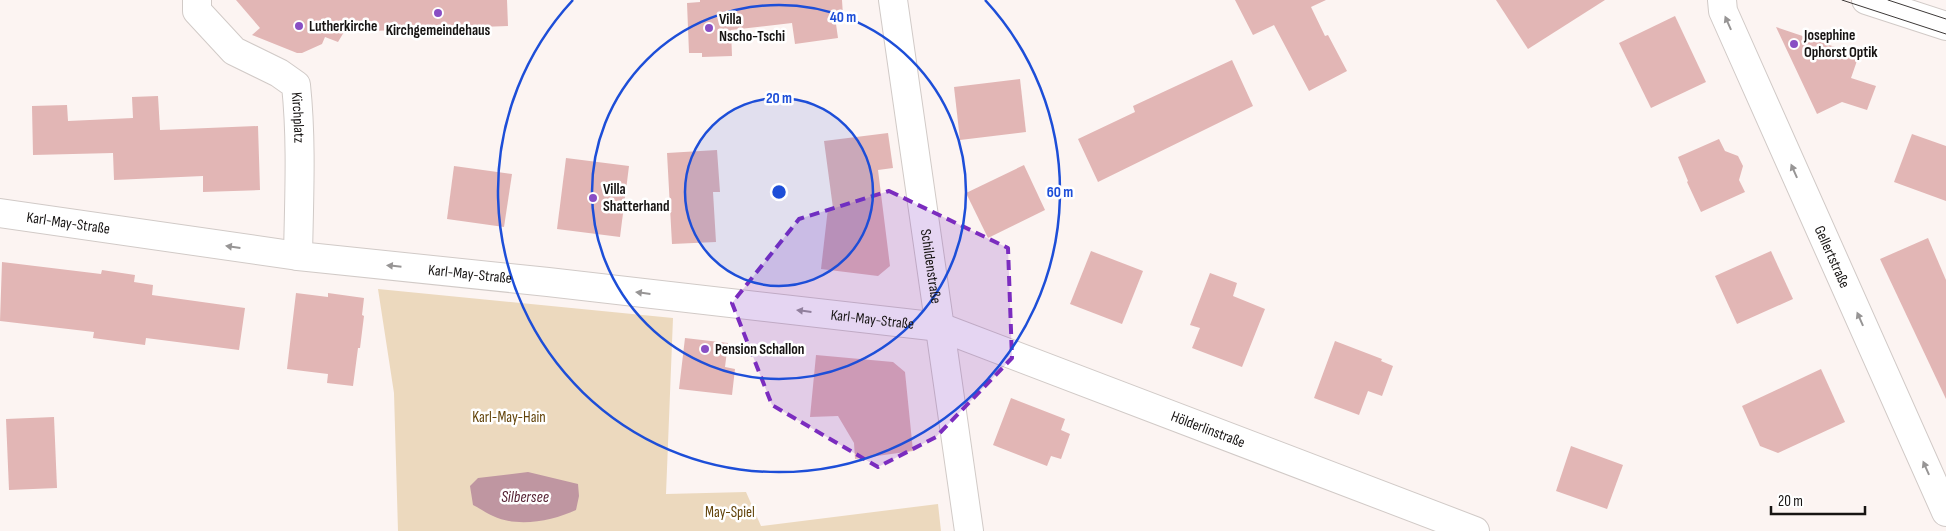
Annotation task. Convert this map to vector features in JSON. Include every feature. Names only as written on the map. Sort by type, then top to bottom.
[{"type":"street","name":"Kirchplatz","points":[[197,0],[197,11],[234,51],[279,73],[296,85],[300,170],[298,256]]},
{"type":"street","name":"Schildenstraße","points":[[893,0],[969,531]]},
{"type":"street","name":"Gellertstraße","points":[[1722,0],[1723,11],[1946,512]]},
{"type":"street","points":[[1866,0],[1946,26]]},
{"type":"street","name":"Karl-May-Straße","points":[[0,213],[298,256],[548,282],[940,327]]},
{"type":"street","name":"Hölderlinstraße","points":[[940,327],[1475,531]]},
{"type":"highlighted area","points":[[889,191],[1008,248],[1012,358],[936,437],[878,467],[772,405],[732,303],[799,219]]},
{"type":"green space","name":"Karl-May-Hain","points":[[378,289],[673,318],[666,494],[746,492],[761,526],[938,504],[941,531],[398,531],[394,393]]},
{"type":"water","name":"Silbersee","points":[[528,472],[578,484],[579,496],[576,510],[546,520],[513,522],[490,515],[473,505],[470,486],[478,478]]},
{"type":"building","points":[[236,0],[507,0],[508,26],[344,32],[338,42],[325,37],[322,44],[302,53],[297,53],[252,35],[260,28]]},
{"type":"building","points":[[700,0],[842,0],[843,16],[835,17],[838,38],[795,44],[792,23],[731,30],[732,56],[702,57],[702,53],[689,53],[687,3],[700,2]]},
{"type":"building","points":[[1235,0],[1326,0],[1311,7],[1325,36],[1328,35],[1347,71],[1309,91],[1274,25],[1253,35]]},
{"type":"building","points":[[1496,0],[1605,0],[1528,49]]},
{"type":"building","points":[[1675,16],[1706,82],[1651,108],[1619,43]]},
{"type":"building","points":[[1776,27],[1859,55],[1851,78],[1876,86],[1867,110],[1842,102],[1817,114]]},
{"type":"building","points":[[1232,60],[1253,106],[1098,182],[1078,139],[1135,112],[1133,106]]},
{"type":"building","points":[[1020,79],[1026,132],[960,140],[954,87]]},
{"type":"building","points":[[158,96],[160,130],[258,126],[260,190],[203,192],[203,176],[114,180],[113,153],[33,155],[32,106],[67,105],[68,121],[133,118],[132,97]]},
{"type":"building","points":[[888,133],[893,168],[878,170],[890,266],[878,276],[821,269],[828,208],[833,208],[824,141]]},
{"type":"building","points":[[1912,134],[1946,146],[1946,201],[1894,182]]},
{"type":"building","points":[[1719,139],[1725,151],[1738,156],[1743,166],[1739,180],[1745,192],[1701,212],[1678,157]]},
{"type":"building","points":[[717,150],[720,192],[713,192],[716,242],[672,244],[667,153]]},
{"type":"building","name":"Villa Shatterhand","points":[[566,158],[629,166],[620,237],[557,229]]},
{"type":"building","points":[[1024,165],[1045,210],[988,238],[966,193]]},
{"type":"building","points":[[454,166],[512,174],[504,227],[447,219]]},
{"type":"building","points":[[1928,238],[1946,280],[1946,399],[1880,259]]},
{"type":"building","points":[[1091,251],[1143,271],[1122,324],[1070,304]]},
{"type":"building","points":[[1771,251],[1793,299],[1737,324],[1715,276]]},
{"type":"building","points":[[2,262],[101,274],[102,270],[135,275],[134,282],[153,285],[152,295],[245,308],[239,350],[146,338],[145,345],[93,338],[94,332],[0,321]]},
{"type":"building","points":[[1210,273],[1237,283],[1233,296],[1265,309],[1242,367],[1192,348],[1200,328],[1190,325]]},
{"type":"building","points":[[296,293],[328,297],[328,293],[364,298],[360,348],[358,348],[353,386],[327,383],[328,374],[287,369]]},
{"type":"building","points":[[685,338],[728,343],[725,367],[735,369],[732,395],[679,389]]},
{"type":"building","points":[[1335,341],[1382,359],[1381,361],[1393,366],[1382,396],[1368,391],[1359,415],[1314,398]]},
{"type":"building","points":[[816,355],[893,362],[905,372],[913,451],[855,459],[854,443],[838,416],[810,417]]},
{"type":"building","points":[[1821,369],[1845,422],[1778,453],[1760,446],[1742,406]]},
{"type":"building","points":[[1011,398],[1065,419],[1061,430],[1070,434],[1061,459],[1051,456],[1047,466],[993,445]]},
{"type":"building","points":[[54,417],[57,488],[9,490],[6,419]]},
{"type":"building","points":[[1571,446],[1623,465],[1607,509],[1556,491]]},
{"type":"tram line","points":[[1842,0],[1946,34]]},
{"type":"tram line","points":[[1888,0],[1946,19]]},
{"type":"place","name":"Kirchgemeindehaus","points":[[438,13]]},
{"type":"place","name":"Lutherkirche","points":[[299,26]]},
{"type":"place","name":"Villa Nscho-Tschi","points":[[709,28]]},
{"type":"place","name":"Josephine Ophorst Optik","points":[[1794,44]]},
{"type":"place","name":"Villa Shatterhand","points":[[593,198]]},
{"type":"place","name":"Pension Schallon","points":[[705,349]]},
{"type":"park label","name":"May-Spiel","points":[[730,512]]}]
